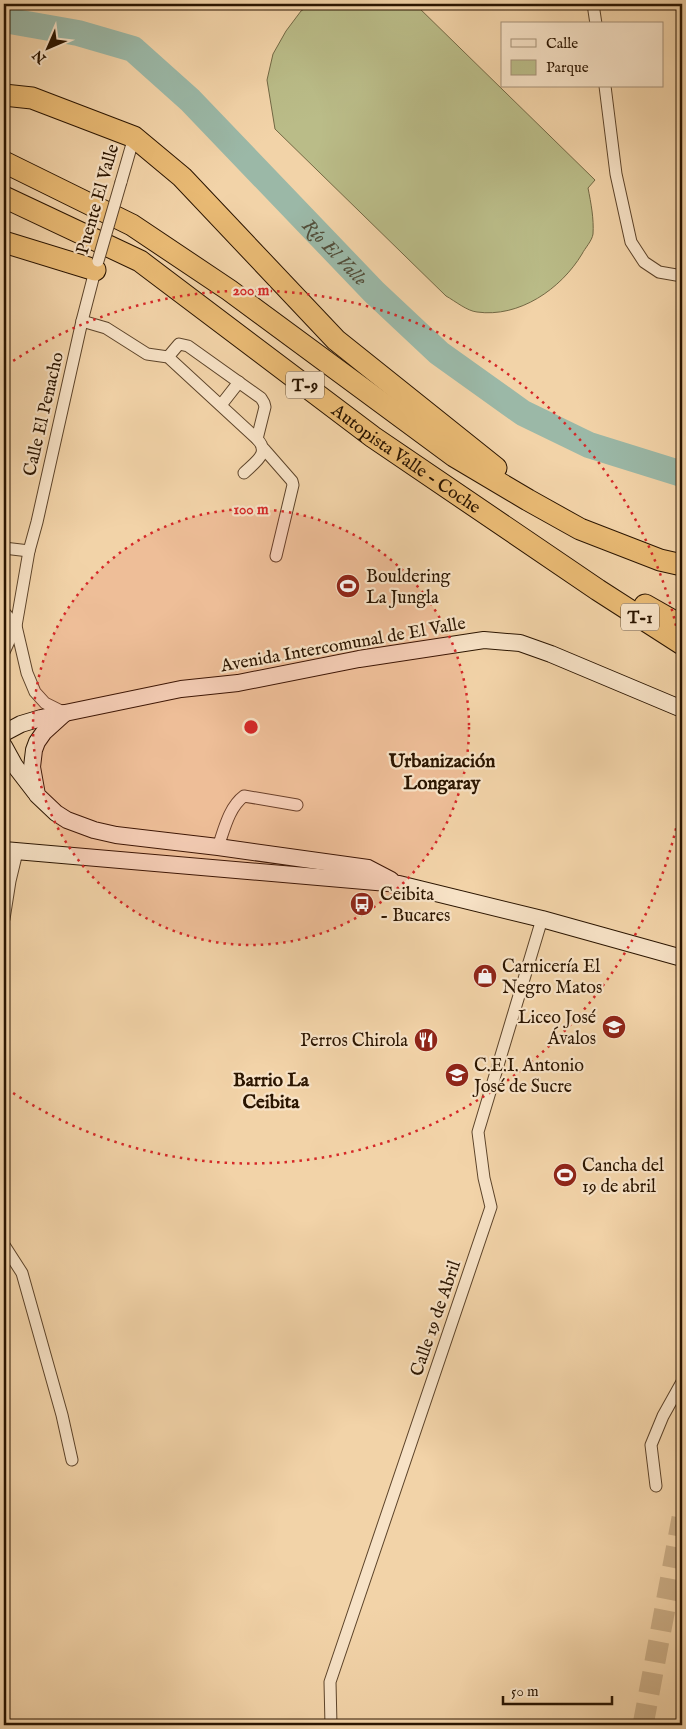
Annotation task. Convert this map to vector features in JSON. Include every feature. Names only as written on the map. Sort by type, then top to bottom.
[{"type":"highway","points":[[4,95],[32,98],[134,137],[182,177],[336,340],[548,512]]},
{"type":"highway","name":"Autopista Valle - Coche","points":[[4,162],[132,225],[229,290],[454,456],[548,512],[580,529],[660,560],[682,565]]},
{"type":"highway","name":"Autopista Valle - Coche","points":[[4,197],[140,261],[373,437],[598,590],[682,644]]},
{"type":"highway","points":[[4,242],[96,265]]},
{"type":"highway","points":[[598,590],[625,594],[682,626]]},
{"type":"main road","name":"Avenida Intercomunal de El Valle","points":[[4,733],[21,724],[41,718],[181,689],[238,683],[359,659],[484,640],[520,643],[552,654],[682,709]]},
{"type":"main road","points":[[37,795],[32,767],[34,750],[44,732],[65,713]]},
{"type":"main road","points":[[4,746],[15,766],[37,795],[56,813],[76,824],[116,835],[368,868],[399,884]]},
{"type":"main road","points":[[11,851],[399,884],[542,919],[682,958]]},
{"type":"street","points":[[594,4],[596,22]]},
{"type":"street","points":[[604,88],[616,174],[631,242],[644,262],[659,272],[682,276]]},
{"type":"street","name":"Puente El Valle","points":[[96,265],[134,137]]},
{"type":"street","name":"Calle El Penacho","points":[[16,626],[29,551],[96,265]]},
{"type":"street","points":[[82,321],[106,328],[147,354],[168,357],[260,444],[292,481],[293,485],[276,556]]},
{"type":"street","points":[[168,357],[179,344],[188,346],[261,398],[265,408],[260,444],[262,454],[244,473]]},
{"type":"street","points":[[220,405],[239,382]]},
{"type":"street","points":[[4,548],[29,551]]},
{"type":"street","points":[[4,612],[16,626],[27,673],[35,692],[46,703],[65,713]]},
{"type":"street","points":[[4,652],[16,626]]},
{"type":"street","points":[[218,847],[233,809],[244,796],[297,805]]},
{"type":"street","points":[[4,919],[10,881],[11,851]]},
{"type":"street","name":"Calle 19 de Abril","points":[[331,1725],[330,1682],[491,1207],[484,1178],[478,1132],[542,919]]},
{"type":"street","points":[[4,1245],[22,1273],[62,1415],[72,1460]]},
{"type":"street","points":[[656,1486],[651,1446],[663,1416],[682,1382]]},
{"type":"green space","points":[[312,4],[415,4],[595,180],[588,188],[593,217],[592,237],[563,279],[551,289],[523,306],[508,310],[493,313],[477,312],[461,306],[446,296],[275,129],[267,80],[273,54],[286,31],[301,11]]},
{"type":"waterway","name":"Río El Valle","points":[[4,20],[78,33],[133,49],[190,100],[374,292],[439,353],[523,413],[589,445],[682,474]]},
{"type":"tunnel","points":[[643,1725],[682,1518]]},
{"type":"place","name":"Bouldering La Jungla","points":[[348,586]]},
{"type":"place","name":"Ceibita - Bucares","points":[[362,904]]},
{"type":"place","name":"Carnicería El Negro Matos","points":[[485,976]]},
{"type":"place","name":"Liceo José Ávalos","points":[[614,1027]]},
{"type":"place","name":"Perros Chirola","points":[[426,1040]]},
{"type":"place","name":"C.E.I. Antonio José de Sucre","points":[[457,1075]]},
{"type":"place","name":"Cancha del 19 de abril","points":[[565,1175]]},
{"type":"district","name":"Urbanización Longaray","points":[[442,771]]},
{"type":"district","name":"Barrio La Ceibita","points":[[271,1090]]}]
